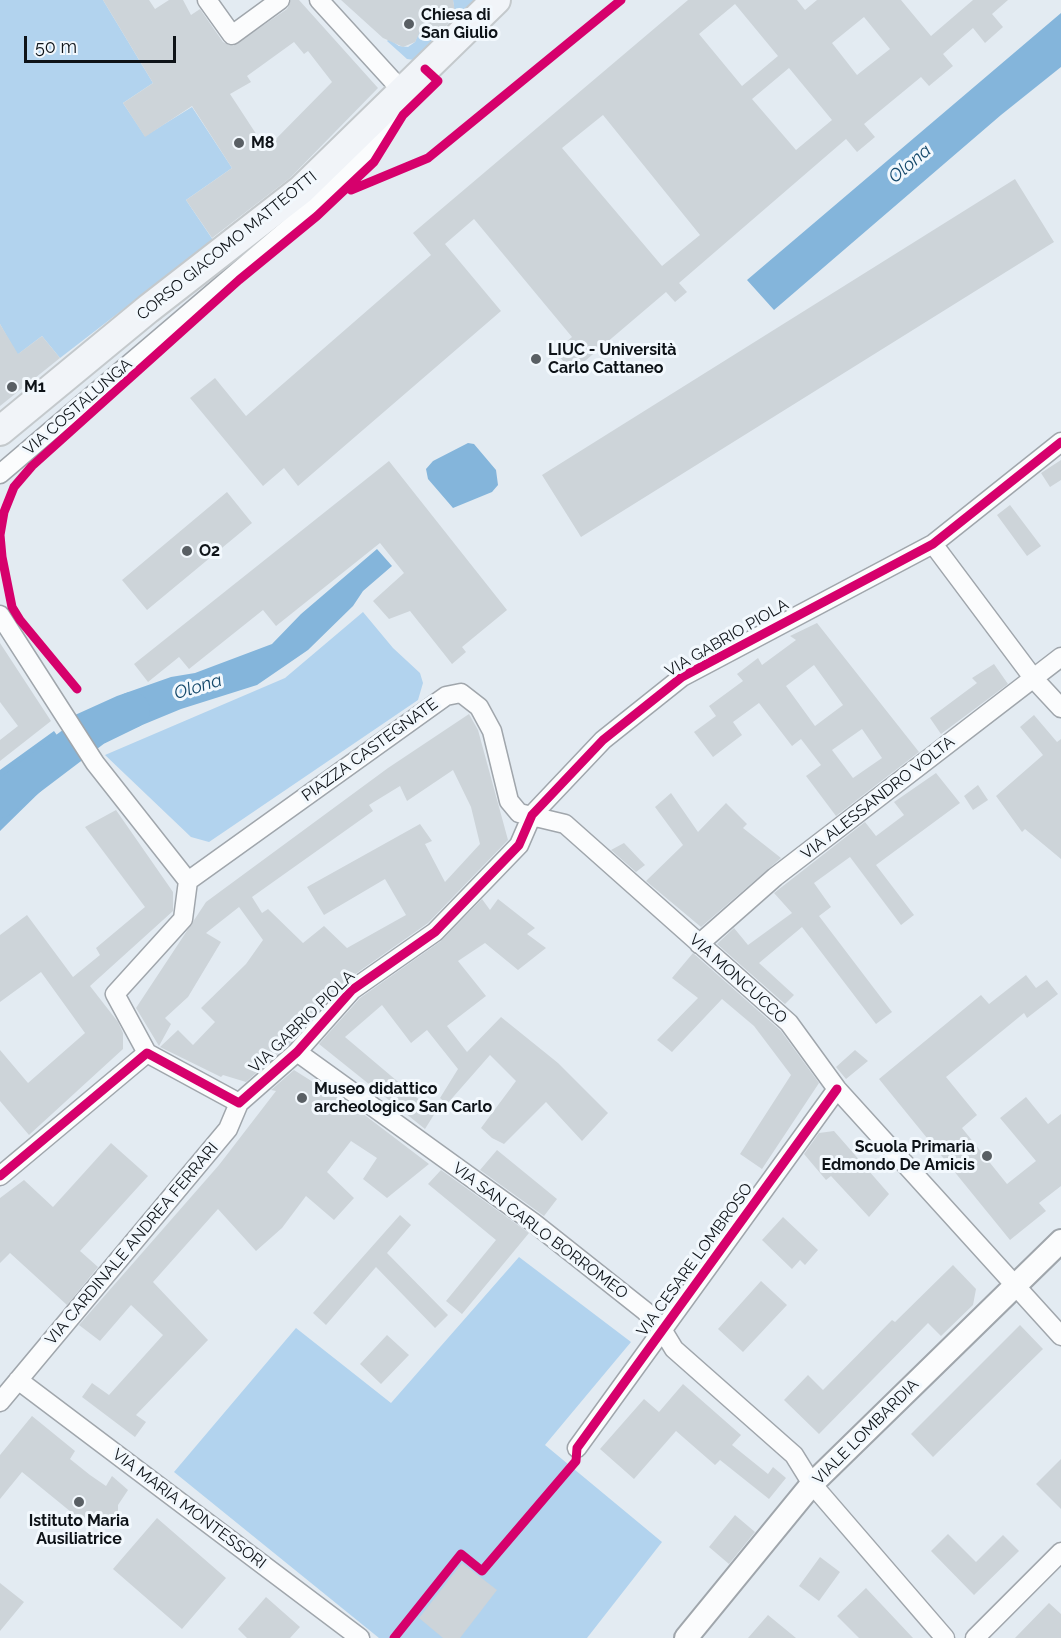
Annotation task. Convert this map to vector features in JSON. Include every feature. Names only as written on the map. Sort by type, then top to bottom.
[{"type":"main road","name":"CORSO GIACOMO MATTEOTTI","points":[[0,431],[148,309],[301,190],[404,93],[496,0]]},
{"type":"street","points":[[207,0],[232,35],[280,0]]},
{"type":"street","points":[[319,0],[404,93]]},
{"type":"street","name":"VIA COSTALUNGA","points":[[0,474],[314,206],[370,151],[404,93]]},
{"type":"street","name":"VIA COSTALUNGA","points":[[265,246],[301,190]]},
{"type":"street","name":"VIA GABRIO PIOLA","points":[[239,1103],[297,1052],[352,990],[435,932],[519,845],[532,815],[603,740],[682,677],[933,544],[1061,442]]},
{"type":"street","points":[[933,544],[1034,679],[1061,708]]},
{"type":"street","points":[[0,615],[64,717],[96,763],[188,880],[183,919],[115,994],[147,1053],[239,1103]]},
{"type":"street","name":"VIA ALESSANDRO VOLTA","points":[[699,944],[775,877],[1061,657]]},
{"type":"street","name":"PIAZZA CASTEGNATE","points":[[188,880],[453,693],[466,695],[479,707],[492,731],[509,801],[519,813],[532,815]]},
{"type":"street","name":"VIA MONCUCCO","points":[[532,815],[566,824],[789,1023],[837,1089],[1014,1287],[1061,1336]]},
{"type":"street","name":"VIA SAN CARLO BORROMEO","points":[[297,1052],[534,1223],[645,1311],[663,1331],[674,1349],[794,1455],[812,1484],[945,1638]]},
{"type":"street","points":[[0,1176],[147,1053]]},
{"type":"street","name":"VIA CESARE LOMBROSO","points":[[577,1448],[837,1089]]},
{"type":"street","name":"VIA CARDINALE ANDREA FERRARI","points":[[0,1402],[228,1129],[239,1103]]},
{"type":"street","name":"VIALE LOMBARDIA","points":[[686,1638],[812,1484],[1061,1241]]},
{"type":"street","name":"VIA MARIA MONTESSORI","points":[[18,1380],[360,1638]]},
{"type":"street","points":[[975,1638],[1061,1552]]},
{"type":"shaded area","points":[[0,0],[103,0],[153,83],[123,103],[145,136],[192,107],[232,168],[186,200],[213,240],[60,358],[42,336],[17,355],[0,324]]},
{"type":"shaded area","points":[[453,0],[476,0],[414,60],[407,59],[387,41],[389,39],[399,46],[408,47],[415,42],[420,27],[432,32],[445,29],[455,15]]},
{"type":"shaded area","points":[[363,612],[393,648],[420,673],[423,683],[418,700],[209,842],[191,837],[105,755],[285,678]]},
{"type":"shaded area","points":[[519,1257],[631,1342],[545,1445],[662,1542],[587,1638],[379,1638],[174,1472],[296,1328],[391,1403]]},
{"type":"water","points":[[1061,13],[1061,67],[1001,115],[774,310],[747,280]]},
{"type":"water","points":[[468,443],[474,444],[496,470],[498,485],[492,492],[453,508],[428,479],[426,469],[433,461]]},
{"type":"water","points":[[377,549],[392,566],[363,591],[353,606],[308,650],[257,685],[181,709],[118,735],[99,746],[75,715],[117,696],[171,677],[195,673],[272,644],[301,614]]},
{"type":"water","points":[[54,731],[77,763],[48,784],[0,831],[0,770]]},
{"type":"building","points":[[103,0],[149,0],[155,9],[169,0],[183,0],[191,15],[200,9],[223,42],[233,46],[287,9],[291,0],[299,0],[378,88],[290,178],[212,238],[186,200],[232,168],[192,106],[145,137],[123,103],[153,83]],"holes":[[[294,42],[304,54],[308,51],[332,82],[266,149],[230,94],[251,82],[247,76]]]},
{"type":"building","name":"Chiesa di San Giulio","points":[[341,0],[453,0],[455,11],[454,18],[441,31],[421,30],[415,42],[403,47],[383,38]]},
{"type":"building","points":[[688,0],[797,0],[805,10],[817,0],[901,0],[931,36],[973,0],[1008,0],[992,14],[1003,27],[985,43],[973,28],[943,54],[953,66],[929,86],[921,77],[864,124],[875,137],[857,152],[846,139],[679,283],[687,292],[675,302],[666,292],[572,372],[555,351],[572,337],[474,219],[445,244],[501,311],[298,486],[284,468],[263,486],[190,398],[215,378],[246,416],[431,255],[413,233]],"holes":[[[735,4],[778,56],[742,86],[699,34]],[[864,17],[890,49],[857,75],[832,43]],[[789,68],[832,120],[796,150],[752,99]],[[603,115],[700,235],[662,266],[562,148]]]},
{"type":"building","points":[[1015,179],[1054,242],[581,537],[542,475]]},
{"type":"building","name":"M1","points":[[0,324],[18,354],[42,336],[60,358],[0,406]]},
{"type":"building","points":[[1061,460],[1061,480],[1050,487],[1041,473]]},
{"type":"building","points":[[389,461],[507,610],[462,647],[466,652],[452,664],[410,611],[389,619],[373,601],[404,573],[380,543],[276,626],[263,610],[189,669],[179,657],[148,682],[134,664]]},
{"type":"building","name":"O2","points":[[227,492],[252,523],[147,610],[122,580]]},
{"type":"building","points":[[1010,505],[1041,546],[1027,556],[997,515]]},
{"type":"building","points":[[817,623],[919,752],[836,816],[806,776],[821,765],[801,739],[792,746],[759,703],[733,722],[742,735],[713,757],[694,732],[716,716],[709,706],[743,681],[737,674],[758,658],[762,665],[796,640],[790,636]],"holes":[[[814,665],[843,705],[815,726],[786,686]],[[862,729],[882,758],[853,778],[832,750]]]},
{"type":"building","points":[[0,643],[51,721],[0,761],[0,740],[18,726],[0,702]]},
{"type":"building","points":[[994,664],[1008,684],[941,734],[930,718],[977,683],[972,678]]},
{"type":"building","points":[[469,714],[478,730],[508,840],[428,923],[344,982],[289,1044],[246,1082],[223,1075],[221,1077],[160,1047],[178,1030],[193,1045],[215,1022],[201,1008],[246,964],[263,940],[239,907],[206,933],[221,942],[188,997],[165,1018],[171,1024],[159,1046],[136,1008],[206,902],[388,768]],"holes":[[[453,770],[471,807],[480,844],[445,882],[425,844],[432,841],[420,824],[307,887],[324,915],[385,879],[406,915],[347,948],[324,926],[303,943],[268,909],[262,913],[252,897],[373,811],[369,805],[400,786],[407,801]]]},
{"type":"building","points":[[1034,715],[1057,742],[1061,739],[1061,859],[1025,829],[1022,832],[996,796],[1043,755],[1020,727]]},
{"type":"building","points":[[936,773],[960,803],[876,865],[914,915],[901,925],[850,857],[814,883],[831,907],[819,916],[892,1012],[876,1024],[802,927],[759,963],[794,995],[785,1004],[717,944],[734,928],[748,945],[792,913],[774,893],[865,822],[876,836],[904,815],[894,802]]},
{"type":"building","points":[[978,785],[988,800],[973,810],[964,796]]},
{"type":"building","points":[[671,793],[698,832],[726,803],[747,824],[743,828],[781,858],[701,927],[646,881],[683,845],[655,807]]},
{"type":"building","points":[[116,810],[173,892],[173,911],[90,986],[118,1022],[123,1033],[123,1049],[29,1135],[0,1101],[0,1050],[28,1083],[85,1033],[41,972],[0,1002],[0,935],[27,915],[73,977],[100,955],[96,948],[145,907],[85,827]]},
{"type":"building","points":[[624,843],[645,865],[636,872],[611,850]]},
{"type":"building","points":[[482,899],[490,910],[498,899],[535,928],[527,934],[546,948],[518,970],[485,943],[458,961],[486,996],[447,1026],[467,1052],[501,1017],[558,1063],[608,1113],[582,1141],[546,1102],[504,1144],[492,1138],[481,1128],[516,1081],[490,1055],[447,1104],[440,1098],[458,1069],[427,1030],[411,1043],[382,1005],[345,1037],[435,1113],[425,1129],[319,1044],[360,998],[441,941]]},
{"type":"building","points":[[693,953],[781,1031],[819,1083],[762,1169],[740,1154],[791,1075],[754,1026],[722,999],[672,1052],[657,1040],[698,998],[672,978]]},
{"type":"building","points":[[1026,975],[1036,988],[1047,980],[1058,994],[1027,1018],[1024,1013],[946,1077],[977,1115],[962,1128],[1007,1184],[1036,1161],[1000,1118],[1026,1097],[1048,1124],[1061,1114],[1061,1186],[1039,1203],[1046,1211],[1010,1240],[879,1079],[981,995],[989,1004]]},
{"type":"building","points":[[855,1050],[868,1061],[846,1079],[836,1067]]},
{"type":"building","points":[[294,1070],[362,1113],[429,1164],[387,1198],[363,1179],[377,1158],[351,1141],[327,1172],[354,1198],[334,1220],[306,1196],[282,1228],[256,1251],[218,1209],[153,1282],[208,1340],[136,1415],[146,1422],[135,1437],[82,1397],[92,1383],[109,1395],[163,1335],[131,1305],[100,1341],[79,1325],[219,1165],[276,1091],[271,1090]]},
{"type":"building","points":[[834,1131],[889,1194],[869,1217],[831,1176],[826,1180],[804,1154],[819,1133]]},
{"type":"building","points":[[111,1143],[148,1176],[80,1251],[98,1267],[67,1305],[10,1253],[0,1263],[0,1198],[24,1180],[53,1207]]},
{"type":"building","points":[[497,1150],[557,1199],[544,1216],[480,1170]]},
{"type":"building","points":[[441,1170],[529,1233],[462,1314],[446,1301],[496,1240],[428,1184]]},
{"type":"building","points":[[400,1215],[411,1225],[387,1253],[448,1315],[435,1328],[376,1267],[326,1325],[313,1313]]},
{"type":"building","points":[[783,1217],[818,1250],[805,1265],[800,1260],[792,1269],[762,1240]]},
{"type":"building","points":[[953,1265],[976,1289],[973,1305],[941,1336],[928,1323],[819,1434],[784,1400],[808,1375],[823,1390],[892,1320],[895,1322]]},
{"type":"building","points":[[761,1281],[787,1305],[743,1352],[718,1329]]},
{"type":"building","points":[[1020,1325],[1043,1349],[933,1457],[911,1434]]},
{"type":"building","points":[[387,1335],[409,1355],[381,1384],[360,1364]]},
{"type":"building","points":[[683,1384],[741,1435],[732,1445],[768,1474],[773,1467],[786,1478],[769,1499],[720,1460],[715,1465],[676,1431],[634,1479],[600,1449],[644,1399],[659,1412]]},
{"type":"building","points":[[32,1416],[75,1451],[70,1459],[90,1475],[106,1486],[112,1476],[128,1490],[118,1505],[118,1513],[107,1522],[96,1527],[87,1525],[22,1472],[0,1499],[0,1455]]},
{"type":"building","points":[[1061,1459],[1061,1509],[1036,1484]]},
{"type":"building","points":[[735,1515],[755,1532],[729,1564],[709,1547]]},
{"type":"building","points":[[157,1518],[226,1578],[182,1629],[113,1569]]},
{"type":"building","points":[[948,1534],[976,1562],[1003,1535],[1019,1551],[974,1595],[931,1551]]},
{"type":"building","points":[[820,1557],[840,1572],[819,1601],[799,1586]]},
{"type":"building","points":[[462,1563],[497,1590],[460,1638],[443,1638],[419,1618]]},
{"type":"building","points":[[0,1583],[24,1602],[0,1631]]},
{"type":"building","points":[[866,1588],[913,1638],[859,1638],[837,1616]]},
{"type":"building","points":[[266,1597],[300,1627],[290,1638],[247,1638],[238,1629]]},
{"type":"building","points":[[1049,1603],[1061,1614],[1061,1638],[1015,1638]]},
{"type":"building","points":[[768,1615],[796,1638],[748,1638]]},
{"type":"waterway","name":"Olona","points":[[0,800],[95,728],[132,710]]},
{"type":"cycle path","points":[[351,190],[428,158],[621,0]]},
{"type":"cycle path","points":[[77,689],[20,620],[12,607],[0,535],[4,512],[14,487],[32,466],[239,280],[317,216],[374,162],[403,115],[438,81],[425,69]]},
{"type":"cycle path","points":[[0,1176],[147,1053],[239,1103],[297,1052],[352,990],[435,932],[519,845],[532,815],[603,740],[682,677],[933,544],[1061,442]]},
{"type":"cycle path","points":[[394,1638],[461,1554],[482,1571],[576,1461],[577,1448],[837,1089]]},
{"type":"place","name":"Chiesa di San Giulio","points":[[409,24]]},
{"type":"place","name":"M8","points":[[239,143]]},
{"type":"place","name":"LIUC - Università Carlo Cattaneo","points":[[536,359]]},
{"type":"place","name":"M1","points":[[12,387]]},
{"type":"place","name":"O2","points":[[187,551]]},
{"type":"place","name":"Museo didattico archeologico San Carlo","points":[[302,1098]]},
{"type":"place","name":"Scuola Primaria Edmondo De Amicis","points":[[987,1156]]},
{"type":"place","name":"Istituto Maria Ausiliatrice","points":[[79,1502]]}]
